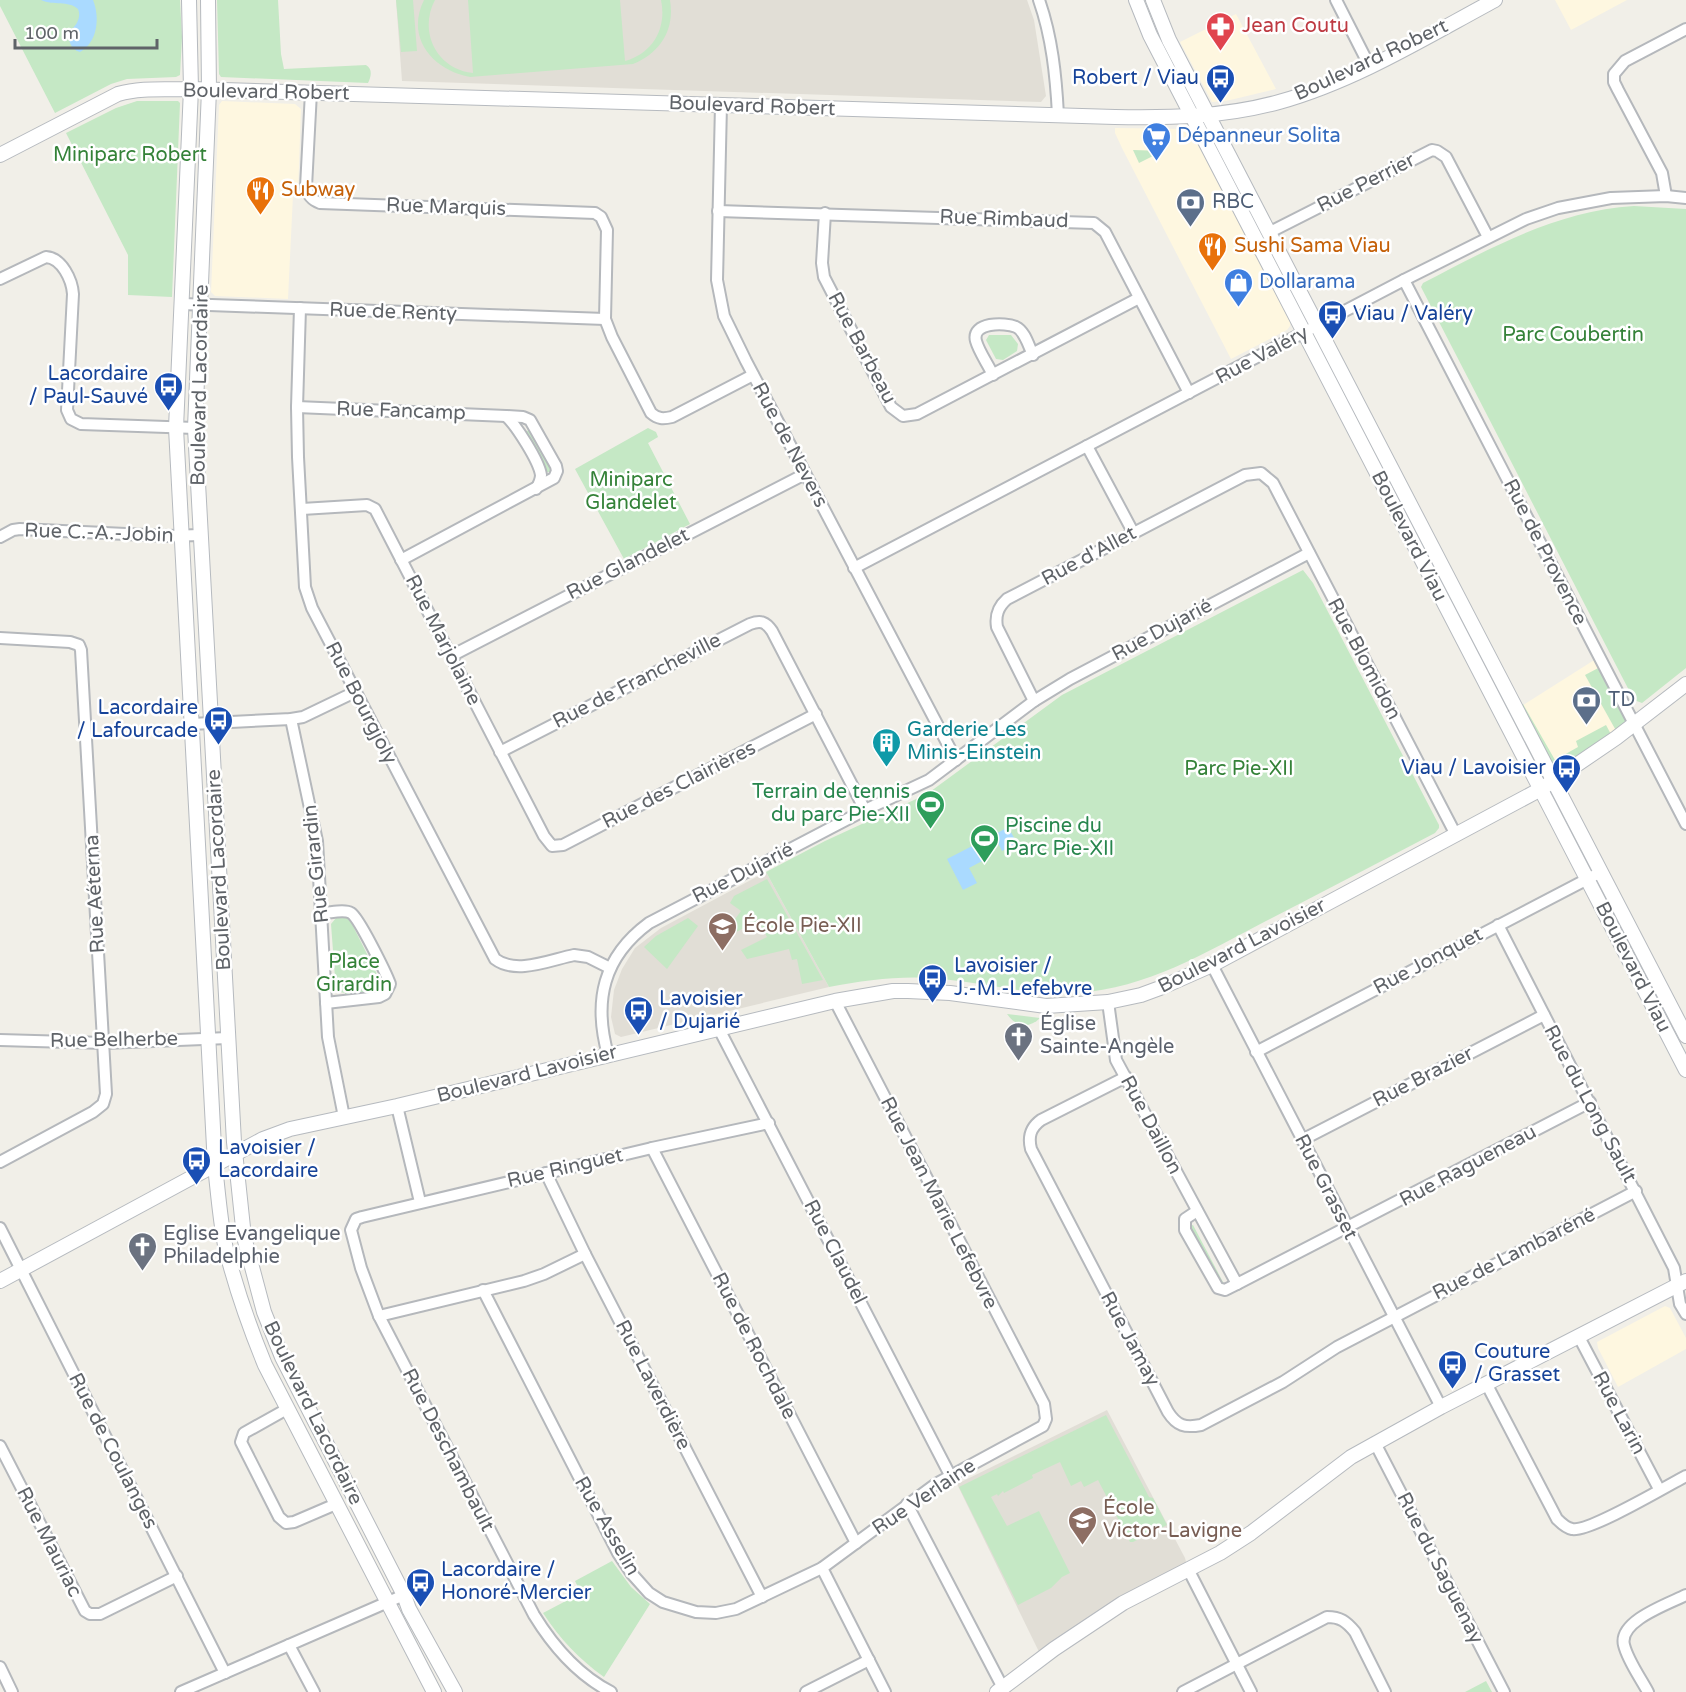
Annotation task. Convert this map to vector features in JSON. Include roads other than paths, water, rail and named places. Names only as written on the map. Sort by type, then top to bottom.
[{"type":"main road","name":"Boulevard Lacordaire","points":[[189,0],[191,89],[176,428],[215,1166],[225,1243],[247,1321],[287,1409],[434,1692]]},
{"type":"main road","name":"Boulevard Lacordaire","points":[[208,0],[209,90],[195,428],[234,1155],[244,1237],[253,1275],[273,1335],[409,1609],[455,1692]]},
{"type":"main road","name":"Boulevard Viau","points":[[1136,0],[1150,35],[1686,1070]]},
{"type":"main road","name":"Boulevard Viau","points":[[1154,0],[1170,40],[1686,1036]]},
{"type":"main road","name":"Boulevard Robert","points":[[0,155],[118,94],[133,90],[311,92],[1058,115],[1209,115],[1282,101],[1324,86],[1370,65],[1495,0]]},
{"type":"main road","name":"Boulevard Lavoisier","points":[[0,1281],[263,1139],[290,1129],[397,1106],[835,1001],[893,991],[951,993],[1046,1006],[1108,1002],[1141,995],[1212,965],[1541,789],[1634,725],[1686,684]]},
{"type":"main road","points":[[1000,1690],[1054,1649],[1115,1608],[1220,1553],[1251,1533],[1328,1473],[1375,1443],[1681,1283]]},
{"type":"street","points":[[1039,0],[1049,34],[1055,69],[1058,115]]},
{"type":"street","points":[[1336,0],[1370,65]]},
{"type":"street","points":[[1666,196],[1662,173],[1614,82],[1614,74],[1625,62],[1686,29]]},
{"type":"street","name":"Rue Marquis","points":[[311,92],[306,187],[315,201],[589,213],[601,217],[607,230],[605,318]]},
{"type":"street","name":"Rue de Nevers","points":[[721,105],[716,263],[720,300],[731,331],[956,760]]},
{"type":"street","name":"Rue Perrier","points":[[1270,232],[1432,150],[1446,157],[1488,237]]},
{"type":"street","name":"Rue Valéry","points":[[854,568],[1404,280],[1526,219],[1582,202],[1634,196],[1686,198]]},
{"type":"street","name":"Rue Rimbaud","points":[[718,211],[1094,223],[1105,232],[1189,393]]},
{"type":"street","name":"Rue Barbeau","points":[[825,213],[822,263],[824,277],[891,407],[903,416],[917,414],[1138,298]]},
{"type":"street","points":[[0,279],[46,257],[61,264],[73,294],[67,410],[71,419],[81,423],[195,428]]},
{"type":"street","name":"Rue de Provence","points":[[1404,280],[1686,824]]},
{"type":"street","name":"Rue de Renty","points":[[182,304],[605,318]]},
{"type":"street","name":"Rue Bourgjoly","points":[[300,308],[297,457],[305,587],[308,599],[495,958],[502,964],[518,967],[581,955],[610,968]]},
{"type":"street","points":[[605,318],[646,406],[657,418],[672,417],[753,375]]},
{"type":"street","points":[[993,375],[975,340],[976,332],[981,327],[987,325],[1016,327],[1021,330],[1033,355]]},
{"type":"street","name":"Rue Fancamp","points":[[297,407],[523,417],[533,423],[557,471],[554,478],[536,489]]},
{"type":"street","points":[[401,560],[536,489],[540,481],[540,471],[518,428],[506,416]]},
{"type":"street","points":[[1087,446],[1133,532]]},
{"type":"street","name":"Rue d'Allet","points":[[1034,701],[997,627],[996,618],[1001,604],[1133,532],[1245,475],[1261,473],[1273,483]]},
{"type":"street","name":"Rue Glandelet","points":[[451,656],[659,547],[805,474]]},
{"type":"street","name":"Rue Blomidon","points":[[1273,483],[1456,835]]},
{"type":"street","name":"Rue Marjolaine","points":[[302,509],[372,506],[377,512],[544,836]]},
{"type":"street","name":"Rue C.-A.-Jobin","points":[[0,537],[20,529],[200,535]]},
{"type":"street","name":"Rue Dujarié","points":[[608,1054],[601,1019],[604,988],[610,968],[628,941],[649,922],[865,810],[913,789],[956,760],[1034,701],[1070,679],[1309,553]]},
{"type":"street","name":"Rue de Francheville","points":[[500,752],[750,624],[763,622],[772,631],[816,714]]},
{"type":"street","name":"Rue Aéterna","points":[[0,638],[70,642],[79,645],[81,650],[106,1094],[103,1104],[93,1112],[0,1162]]},
{"type":"street","points":[[192,724],[303,717],[355,692]]},
{"type":"street","points":[[816,714],[865,810]]},
{"type":"street","name":"Rue des Clairières","points":[[544,836],[552,846],[563,845],[816,714]]},
{"type":"street","name":"Rue Girardin","points":[[291,719],[317,841],[330,1047],[344,1117]]},
{"type":"street","name":"Rue Jonquet","points":[[1256,1052],[1601,872]]},
{"type":"street","points":[[322,913],[346,911],[354,915],[390,984],[385,994],[379,997],[326,1003]]},
{"type":"street","name":"Rue du Long Sault","points":[[1498,925],[1674,1268],[1681,1283],[1680,1304],[1686,1314]]},
{"type":"street","name":"Rue Grasset","points":[[1212,965],[1441,1407]]},
{"type":"street","name":"Rue Jean Marie Lefebvre","points":[[835,1001],[1044,1404]]},
{"type":"street","name":"Rue Daillon","points":[[1108,1002],[1116,1060],[1237,1284]]},
{"type":"street","name":"Rue Brazier","points":[[1302,1140],[1544,1015]]},
{"type":"street","name":"Rue Claudel","points":[[719,1029],[950,1475]]},
{"type":"street","name":"Rue Belherbe","points":[[0,1040],[104,1043],[228,1038]]},
{"type":"street","name":"Rue Jamay","points":[[1126,1077],[1041,1120],[1030,1132],[1030,1149],[1173,1421],[1181,1426],[1200,1425],[1283,1382],[1323,1355],[1393,1317]]},
{"type":"street","name":"Rue Ragueneau","points":[[1347,1228],[1590,1102]]},
{"type":"street","points":[[397,1106],[420,1202]]},
{"type":"street","name":"Rue Ringuet","points":[[362,1217],[652,1148],[769,1123]]},
{"type":"street","name":"Rue de Rochdale","points":[[652,1148],[856,1543]]},
{"type":"street","name":"Rue Laverdière","points":[[546,1173],[585,1254],[762,1597]]},
{"type":"street","name":"Rue de Lambaréné","points":[[1393,1317],[1636,1191]]},
{"type":"street","points":[[1197,1210],[1185,1219],[1185,1230],[1218,1288],[1225,1290],[1347,1228]]},
{"type":"street","name":"Rue Deschambault","points":[[362,1217],[353,1223],[352,1236],[379,1316],[534,1615],[550,1639],[569,1660],[603,1690]]},
{"type":"street","name":"Rue de Coulanges","points":[[0,1228],[225,1673]]},
{"type":"street","points":[[379,1316],[534,1278],[585,1254]]},
{"type":"street","name":"Rue Asselin","points":[[483,1290],[618,1554],[649,1593],[663,1602],[696,1612],[716,1613],[736,1609],[822,1568]]},
{"type":"street","name":"Rue Larin","points":[[1580,1336],[1659,1489]]},
{"type":"street","points":[[1487,1385],[1557,1519],[1564,1526],[1573,1530],[1591,1526],[1686,1476]]},
{"type":"street","name":"Rue Verlaine","points":[[822,1568],[907,1504],[950,1475],[1037,1430],[1046,1419],[1044,1404]]},
{"type":"street","points":[[287,1409],[249,1429],[244,1433],[241,1442],[279,1517],[286,1523],[294,1522],[336,1504]]},
{"type":"street","name":"Rue du Saguenay","points":[[1375,1443],[1504,1692]]},
{"type":"street","name":"Rue Mauriac","points":[[0,1446],[85,1611],[95,1616],[177,1576]]},
{"type":"street","points":[[907,1504],[1000,1690]]},
{"type":"street","points":[[822,1568],[885,1692]]},
{"type":"street","points":[[1188,1569],[1251,1692]]},
{"type":"street","points":[[181,1692],[404,1595]]},
{"type":"street","points":[[1648,1692],[1628,1654],[1624,1644],[1624,1635],[1629,1626],[1637,1620],[1686,1595]]},
{"type":"street","points":[[1183,1692],[1327,1617],[1339,1617],[1348,1623],[1385,1692]]},
{"type":"street","points":[[289,1645],[314,1692]]},
{"type":"street","points":[[806,1692],[869,1660]]},
{"type":"street","points":[[0,1667],[12,1692]]},
{"type":"water","points":[[41,0],[93,0],[97,21],[96,29],[86,48],[80,52],[77,51],[72,47],[69,38],[68,32],[78,19],[78,9],[70,5]]},
{"type":"water","points":[[1008,827],[1017,843],[1002,851],[994,835]]},
{"type":"water","points":[[978,843],[986,859],[969,868],[977,883],[963,890],[947,859]]},
{"type":"place","name":"Jean Coutu","points":[[1221,52]]},
{"type":"place","name":"Robert / Viau","points":[[1220,104]]},
{"type":"place","name":"Dépanneur Solita","points":[[1156,162]]},
{"type":"place","name":"Subway","points":[[260,216]]},
{"type":"place","name":"RBC","points":[[1191,228]]},
{"type":"place","name":"Sushi Sama Viau","points":[[1213,272]]},
{"type":"place","name":"Dollarama","points":[[1238,308]]},
{"type":"place","name":"Viau / Valéry","points":[[1332,340]]},
{"type":"place","name":"Lacordaire / Paul-Sauvé","points":[[169,412]]},
{"type":"place","name":"TD","points":[[1587,726]]},
{"type":"place","name":"Lacordaire / Lafourcade","points":[[219,746]]},
{"type":"place","name":"Garderie Les Minis-Einstein","points":[[886,768]]},
{"type":"place","name":"Viau / Lavoisier","points":[[1567,794]]},
{"type":"place","name":"Terrain de tennis du parc Pie-XII","points":[[931,830]]},
{"type":"place","name":"Piscine du Parc Pie-XII","points":[[984,864]]},
{"type":"place","name":"École Pie-XII","points":[[722,952]]},
{"type":"place","name":"Lavoisier / J.-M.-Lefebvre","points":[[933,1004]]},
{"type":"place","name":"Lavoisier / Dujarié","points":[[638,1036]]},
{"type":"place","name":"Église Sainte-Angèle","points":[[1019,1062]]},
{"type":"place","name":"Lavoisier / Lacordaire","points":[[197,1186]]},
{"type":"place","name":"Eglise Evangelique Philadelphie","points":[[142,1272]]},
{"type":"place","name":"Couture / Grasset","points":[[1453,1390]]},
{"type":"place","name":"École Victor-Lavigne","points":[[1082,1546]]},
{"type":"place","name":"Lacordaire / Honoré-Mercier","points":[[420,1608]]},
{"type":"park label","name":"Miniparc Robert","points":[[130,155]]},
{"type":"park label","name":"Parc Coubertin","points":[[1573,335]]},
{"type":"park label","name":"Miniparc Glandelet","points":[[631,492]]},
{"type":"park label","name":"Parc Pie-XII","points":[[1239,769]]},
{"type":"park label","name":"Place Girardin","points":[[354,974]]}]
